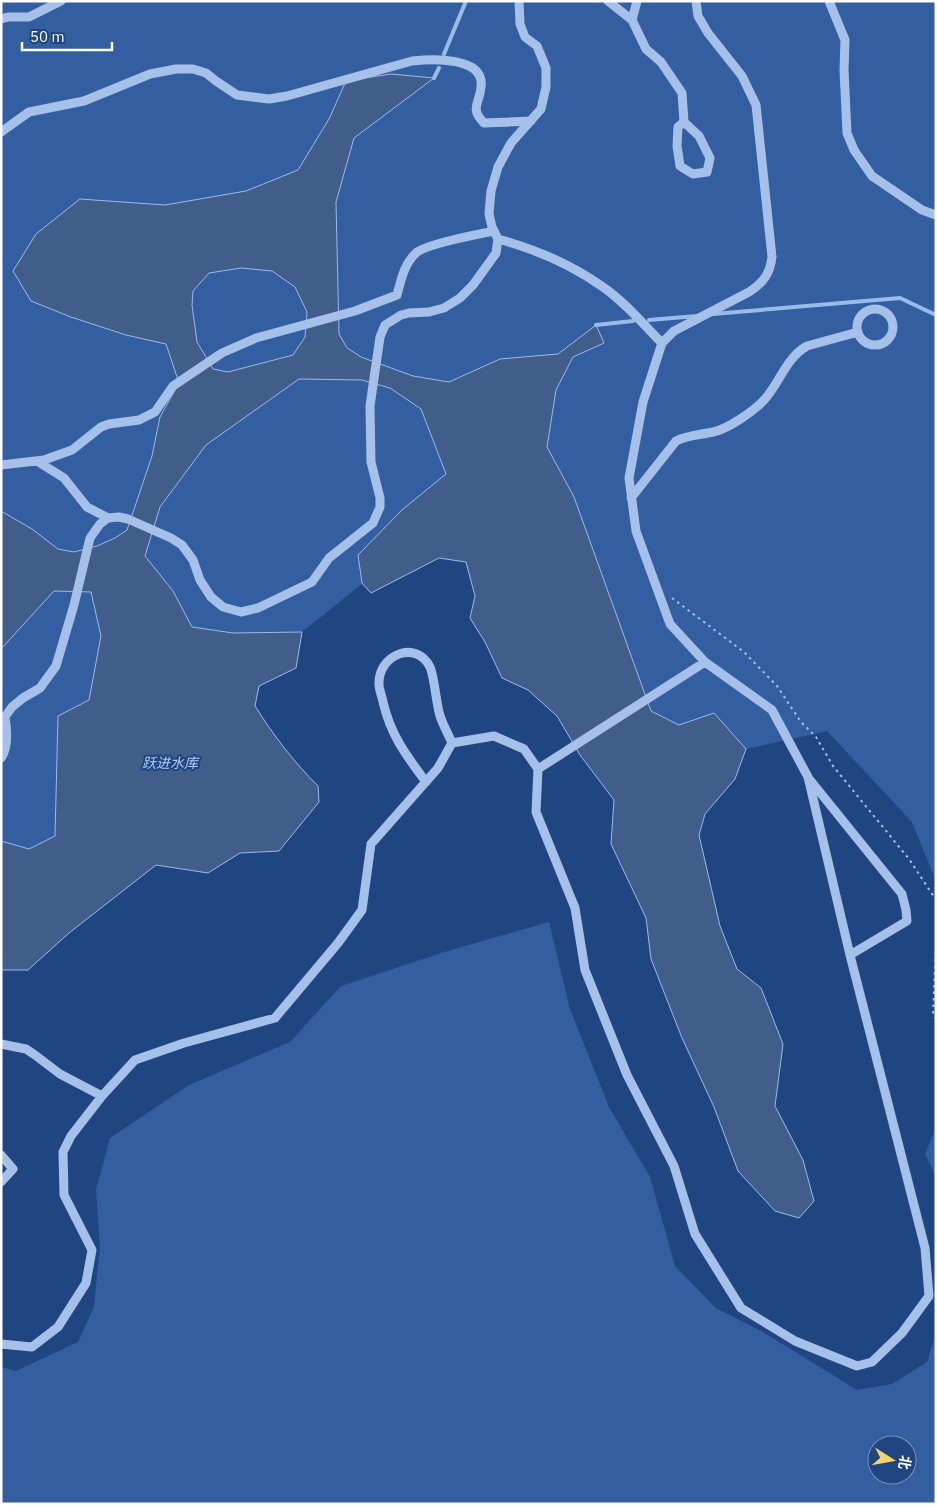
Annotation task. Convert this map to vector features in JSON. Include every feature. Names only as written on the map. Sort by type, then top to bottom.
[{"type":"street","points":[[1,19],[29,17],[61,1]]},
{"type":"street","points":[[1,758],[5,753],[7,729],[5,717],[12,707],[40,688],[56,666],[74,605],[90,538],[100,524],[108,518],[119,517],[128,519],[171,538],[182,545],[193,560],[200,580],[211,596],[223,607],[241,612],[258,608],[312,582],[329,558],[373,523],[380,507],[380,498],[371,462],[370,406],[380,337],[385,325],[401,315],[429,312],[444,308],[460,298],[473,285],[496,253],[496,235],[490,214],[491,191],[498,167],[510,144],[541,109],[546,87],[546,68],[537,46],[525,37],[520,24],[519,1]]},
{"type":"street","points":[[608,1],[632,20],[646,49],[661,62],[682,93],[684,122],[699,136],[710,158],[707,172],[693,174],[680,166],[677,146],[678,127],[684,122]]},
{"type":"street","points":[[632,20],[637,1]]},
{"type":"street","points":[[696,1],[698,16],[708,34],[742,76],[756,105],[772,257],[766,277],[759,286],[674,331],[662,343],[643,402],[629,478],[636,531],[670,624],[705,662],[772,710],[808,777],[902,894],[906,910],[906,921],[850,955]]},
{"type":"street","points":[[829,1],[845,40],[844,70],[847,133],[854,150],[872,176],[922,210],[936,215]]},
{"type":"street","points":[[1,132],[29,112],[84,101],[150,74],[176,69],[193,69],[206,73],[237,95],[269,99],[287,96],[412,61],[430,60],[464,63],[480,75],[482,86],[475,109],[484,123],[531,121]]},
{"type":"street","points":[[1,465],[37,461],[72,450],[101,427],[109,424],[139,420],[155,412],[173,386],[222,353],[256,338],[355,310],[398,295],[403,270],[417,252],[439,244],[496,235],[564,264],[603,287],[636,315],[662,343]]},
{"type":"street","points":[[871,309],[883,310],[888,314],[893,324],[891,336],[888,341],[882,344],[870,345],[860,338],[858,332],[858,321],[871,309]]},
{"type":"street","points":[[631,498],[676,441],[686,436],[714,432],[725,428],[754,409],[773,389],[790,360],[800,350],[807,346],[858,332]]},
{"type":"street","points":[[37,461],[64,478],[87,507],[108,518]]},
{"type":"street","points":[[426,782],[401,748],[388,721],[379,685],[380,670],[388,659],[406,652],[420,655],[430,667],[439,714],[452,743]]},
{"type":"street","points":[[538,769],[705,662]]},
{"type":"street","points":[[452,743],[494,736],[524,750],[538,769],[536,812],[575,908],[585,970],[627,1075],[674,1166],[695,1234],[740,1308],[796,1341],[857,1366],[872,1362],[902,1332],[929,1296],[925,1248],[850,955],[808,777]]},
{"type":"street","points":[[1,1344],[32,1347],[58,1327],[86,1283],[92,1250],[64,1196],[64,1152],[71,1136],[102,1096],[135,1060],[184,1043],[275,1018],[338,943],[362,910],[371,844],[438,768],[452,743]]},
{"type":"street","points":[[1,1044],[26,1050],[60,1074],[102,1096]]},
{"type":"street","points":[[1,1155],[13,1169],[1,1182]]},
{"type":"path","points":[[656,587],[744,652],[777,686],[801,722],[816,737],[833,766],[909,859],[936,900]]},
{"type":"path","points":[[936,946],[933,1014],[936,1018]]},
{"type":"shaded area","points":[[1,1],[936,1],[936,881],[912,822],[827,731],[746,749],[735,779],[705,814],[699,835],[720,926],[737,969],[761,988],[783,1044],[775,1106],[803,1160],[814,1201],[799,1218],[775,1211],[738,1171],[714,1107],[682,1038],[651,959],[646,918],[611,844],[614,800],[580,755],[557,716],[528,690],[502,678],[485,642],[470,618],[475,596],[465,562],[439,558],[371,593],[362,584],[302,632],[296,668],[259,686],[255,706],[284,748],[318,786],[319,802],[279,851],[240,853],[208,873],[156,865],[69,933],[28,970],[1,970]]},
{"type":"shaded area","points":[[549,922],[570,1009],[609,1107],[650,1177],[675,1266],[716,1308],[763,1332],[857,1390],[892,1384],[927,1362],[936,1334],[936,1504],[1,1504],[1,1367],[16,1371],[78,1342],[94,1307],[100,1245],[96,1190],[110,1138],[189,1085],[290,1042],[341,986],[451,950]]},
{"type":"shaded area","points":[[936,1128],[936,1176],[925,1154]]},
{"type":"water","name":"跃进水库","points":[[391,74],[434,78],[354,138],[336,202],[339,334],[347,348],[361,357],[413,376],[449,382],[500,359],[558,354],[596,325],[604,343],[573,357],[556,390],[547,447],[574,497],[651,711],[679,725],[714,713],[746,749],[735,779],[705,814],[699,835],[720,926],[737,969],[761,988],[783,1044],[775,1106],[803,1160],[814,1201],[799,1218],[775,1211],[738,1171],[714,1107],[682,1038],[651,959],[646,918],[611,844],[614,800],[580,755],[557,716],[528,690],[502,678],[485,642],[470,618],[475,596],[466,562],[439,558],[371,593],[362,583],[358,555],[403,509],[446,474],[421,409],[390,388],[362,380],[299,379],[206,445],[160,507],[145,556],[173,591],[192,627],[233,633],[302,632],[296,668],[259,686],[255,706],[284,748],[318,786],[319,802],[279,851],[240,853],[208,873],[156,865],[69,933],[28,970],[1,970],[1,841],[29,849],[55,836],[58,716],[89,700],[101,636],[91,592],[54,591],[1,649],[1,511],[32,529],[58,549],[74,552],[97,546],[127,530],[152,456],[160,417],[179,383],[166,344],[126,335],[71,317],[31,301],[13,271],[36,234],[80,199],[165,205],[246,191],[298,170],[329,119],[346,81]],"holes":[[[241,268],[272,271],[295,287],[307,312],[305,337],[293,355],[228,372],[213,369],[197,342],[192,305],[193,291],[209,273]]]},
{"type":"waterway","points":[[444,54],[466,1]]},
{"type":"waterway","points":[[434,78],[439,68]]},
{"type":"waterway","points":[[713,314],[900,298],[936,315]]},
{"type":"waterway","points":[[649,320],[697,316]]},
{"type":"waterway","points":[[596,325],[633,321]]}]
